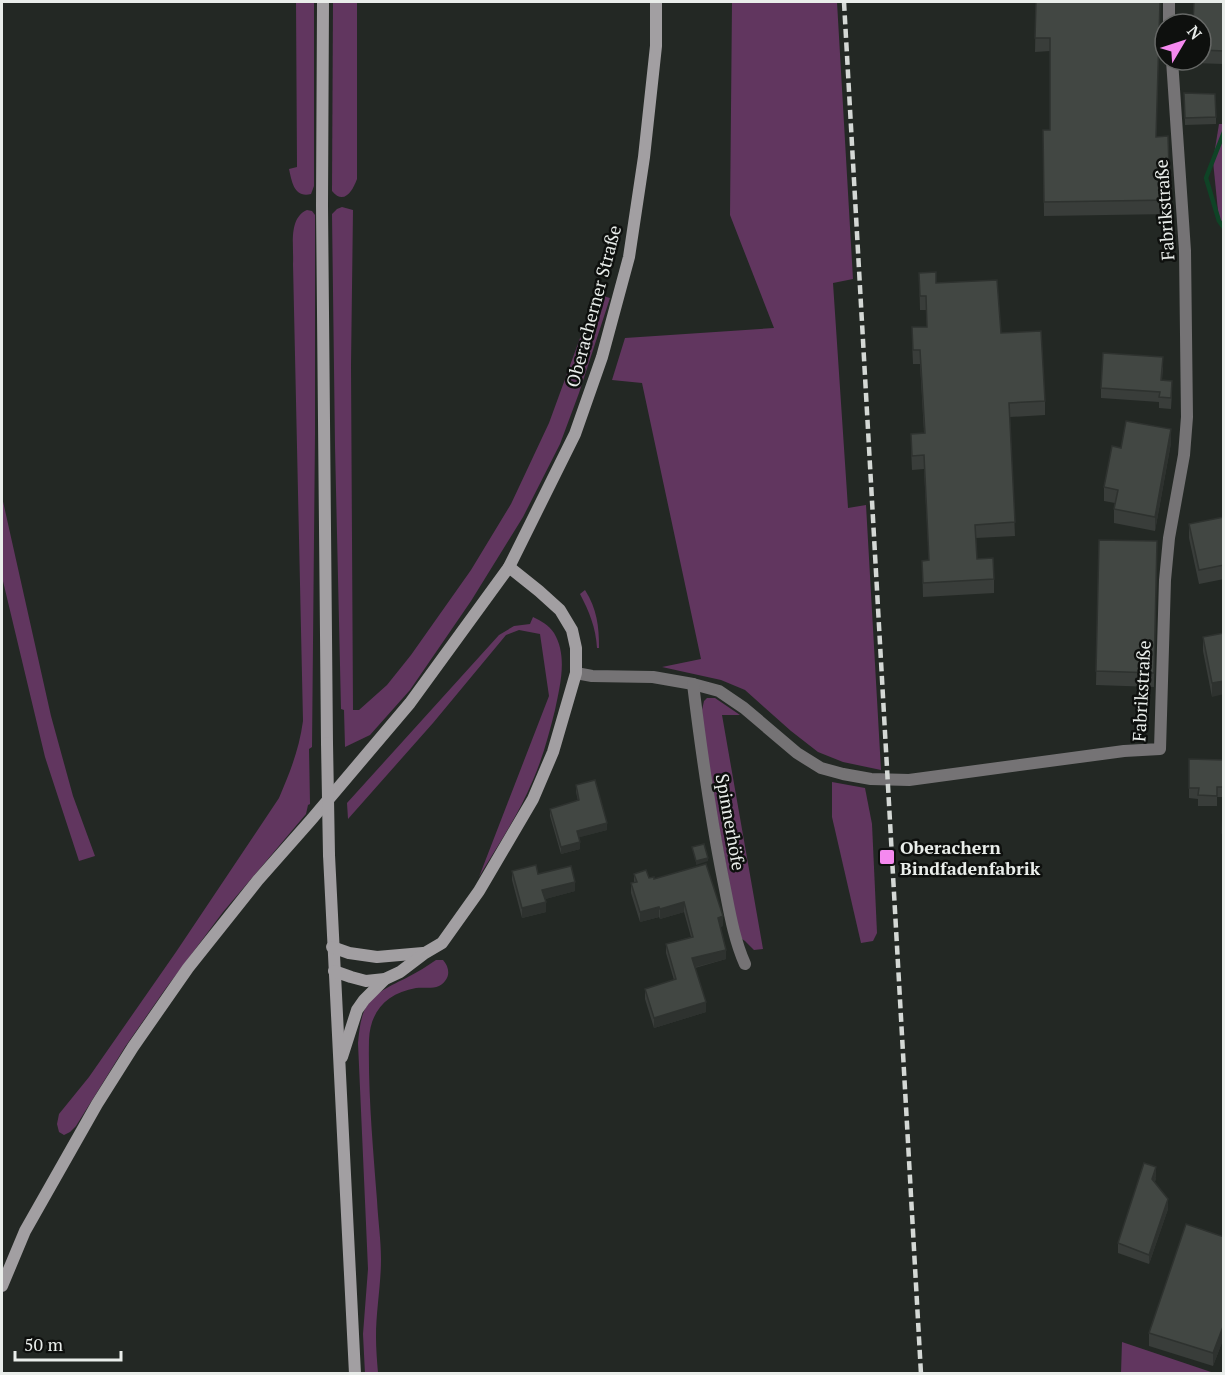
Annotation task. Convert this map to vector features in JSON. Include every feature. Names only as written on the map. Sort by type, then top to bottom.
[{"type":"main road","points":[[323,2],[322,217],[329,855],[354,1374]]},
{"type":"main road","name":"Oberacherner Straße","points":[[2,1286],[25,1231],[97,1104],[188,968],[258,880],[410,703],[509,567],[575,434],[602,357],[628,257],[644,157],[657,46],[656,2]]},
{"type":"main road","points":[[334,971],[366,981],[385,979],[400,972],[424,953],[442,943],[479,891],[533,799],[553,752],[576,673],[576,648],[572,630],[560,610],[509,567]]},
{"type":"main road","points":[[332,947],[349,953],[377,957],[424,953]]},
{"type":"main road","points":[[339,1064],[357,1010],[385,979]]},
{"type":"street","name":"Fabrikstraße","points":[[576,673],[592,676],[653,678],[693,684],[719,691],[744,708],[797,753],[821,768],[872,779],[909,780],[1124,751],[1160,749],[1165,580],[1169,538],[1184,455],[1186,417],[1185,251],[1173,72]]},
{"type":"street","name":"Spinnerhöfe","points":[[693,684],[700,747],[720,863],[733,928],[745,964]]},
{"type":"shaded area","points":[[296,2],[314,2],[314,186],[311,194],[305,195],[295,188],[289,169],[297,167]]},
{"type":"shaded area","points":[[333,2],[357,2],[357,179],[348,195],[344,197],[332,191]]},
{"type":"shaded area","points":[[732,2],[837,2],[853,279],[833,283],[848,508],[866,505],[881,770],[843,762],[818,752],[745,690],[721,680],[662,667],[701,659],[642,383],[612,380],[625,338],[774,328],[730,215]]},
{"type":"shaded area","points":[[1219,124],[1224,124],[1223,228],[1219,221],[1213,161]]},
{"type":"shaded area","points":[[342,207],[353,210],[351,366],[353,710],[359,710],[387,685],[471,570],[511,504],[549,423],[591,308],[600,295],[610,298],[560,444],[523,517],[471,601],[410,690],[370,735],[345,747],[344,710],[341,709],[332,214]]},
{"type":"shaded area","points":[[307,210],[312,211],[315,215],[315,435],[310,804],[306,814],[223,912],[166,988],[125,1047],[76,1126],[64,1135],[59,1132],[57,1124],[59,1114],[89,1077],[279,798],[299,742],[303,721],[293,241],[297,219]]},
{"type":"shaded area","points":[[2,497],[51,716],[73,796],[95,856],[79,861],[45,757],[2,577]]},
{"type":"shaded area","points":[[585,590],[596,618],[599,648],[597,648],[592,620],[580,594]]},
{"type":"shaded area","points":[[533,617],[550,628],[561,651],[562,671],[557,701],[537,771],[508,829],[479,877],[549,696],[540,634],[519,630],[506,635],[433,723],[348,819],[347,803],[499,635],[514,626],[530,624]]},
{"type":"shaded area","points":[[707,698],[715,698],[740,715],[722,715],[763,949],[754,950],[739,937],[704,745],[702,710]]},
{"type":"shaded area","points":[[832,782],[865,788],[872,824],[877,933],[873,941],[861,943],[832,817]]},
{"type":"shaded area","points":[[436,960],[443,960],[447,967],[448,974],[443,984],[431,988],[406,990],[389,999],[377,1012],[370,1030],[370,1100],[381,1259],[376,1327],[378,1373],[365,1374],[363,1334],[368,1269],[358,1043],[360,1027],[364,1011],[377,994]]},
{"type":"shaded area","points":[[1122,1342],[1214,1373],[1121,1373]]},
{"type":"building","points":[[1036,2],[1160,2],[1160,12],[1153,12],[1153,72],[1158,72],[1156,137],[1168,136],[1170,200],[1044,202],[1043,130],[1050,130],[1050,38],[1035,38]]},
{"type":"building","points":[[1194,2],[1224,2],[1224,51],[1213,51],[1213,12],[1194,12]]},
{"type":"building","points":[[1184,93],[1215,94],[1216,117],[1185,118]]},
{"type":"building","points":[[936,272],[936,283],[997,280],[1001,333],[1041,331],[1045,401],[1009,403],[1015,522],[975,525],[977,559],[993,558],[994,579],[923,583],[922,561],[929,560],[924,455],[912,456],[911,434],[925,433],[920,350],[913,350],[912,327],[927,327],[926,296],[920,296],[919,273]]},
{"type":"building","points":[[1103,353],[1163,357],[1161,380],[1172,381],[1171,398],[1159,397],[1160,392],[1101,388]]},
{"type":"building","points":[[1126,421],[1171,429],[1155,517],[1114,509],[1118,490],[1104,487],[1112,446],[1121,448]]},
{"type":"building","points":[[1224,517],[1224,565],[1199,570],[1189,524]]},
{"type":"building","points":[[1099,540],[1157,541],[1154,673],[1096,671]]},
{"type":"building","points":[[1224,633],[1224,681],[1212,683],[1203,637]]},
{"type":"building","points":[[1189,759],[1224,760],[1224,787],[1217,787],[1217,796],[1198,795],[1199,788],[1189,788]]},
{"type":"building","points":[[595,780],[607,823],[577,831],[580,842],[561,847],[550,809],[579,800],[576,785]]},
{"type":"building","points":[[1223,814],[1224,833],[1222,833]]},
{"type":"building","points":[[704,844],[708,858],[696,861],[692,847]]},
{"type":"building","points":[[706,864],[723,916],[718,918],[726,950],[692,958],[706,1002],[654,1018],[645,989],[676,979],[666,944],[693,937],[684,902],[640,912],[631,883],[637,882],[634,874],[646,870],[649,878],[654,877],[654,879]]},
{"type":"building","points":[[536,865],[538,874],[571,866],[575,882],[542,890],[546,902],[522,908],[512,871]]},
{"type":"building","points":[[1144,1163],[1156,1167],[1152,1179],[1168,1199],[1149,1255],[1118,1243]]},
{"type":"building","points":[[1186,1224],[1224,1237],[1224,1324],[1213,1353],[1149,1333]]},
{"type":"waterway","points":[[1224,132],[1206,178],[1219,221],[1224,228]]},
{"type":"railway","points":[[844,2],[921,1374]]},
{"type":"place","name":"Oberachern Bindfadenfabrik","points":[[887,857]]}]
